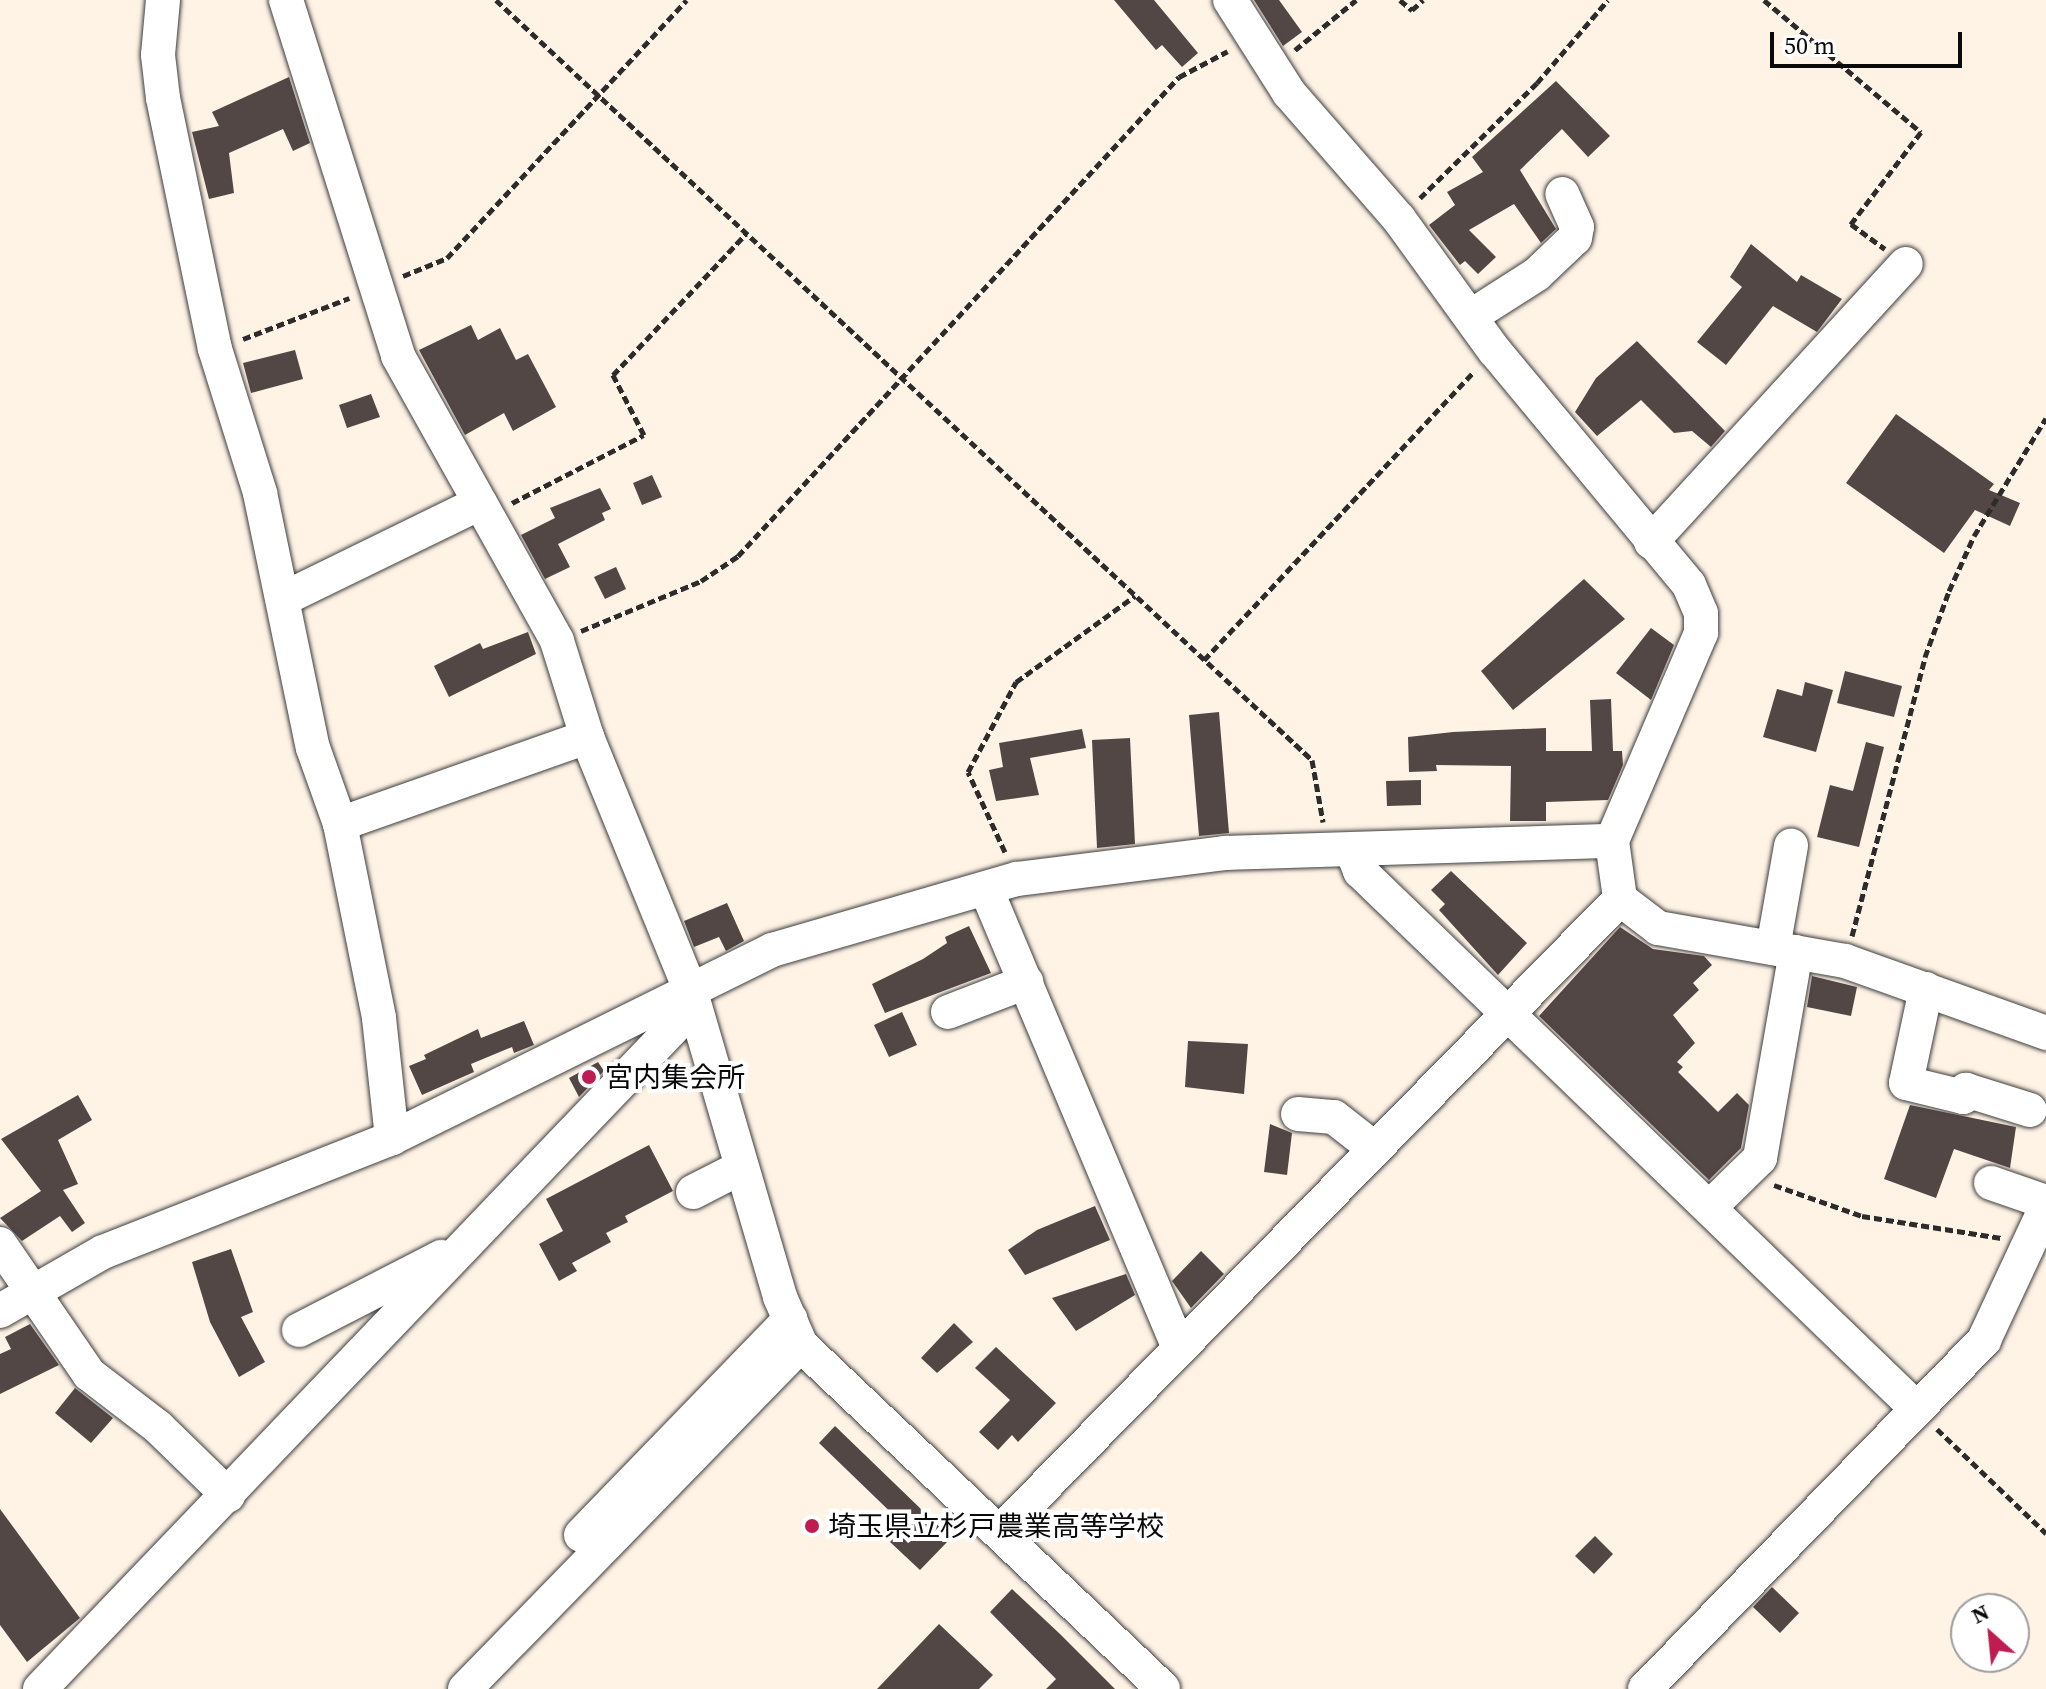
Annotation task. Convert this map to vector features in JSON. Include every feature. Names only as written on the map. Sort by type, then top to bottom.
[{"type":"street","points":[[163,0],[158,55],[163,98],[215,349],[285,598],[313,748],[340,824],[379,1018],[392,1138]]},
{"type":"street","points":[[286,0],[398,356],[557,641],[587,737],[692,998],[740,1168],[795,1332],[1163,1689]]},
{"type":"street","points":[[1230,0],[1272,68],[1399,219],[1473,315],[1494,350],[1689,585],[1701,613],[1701,633],[1612,841],[1620,899],[1658,928],[1845,961],[2046,1033]]},
{"type":"street","points":[[1473,315],[1537,274],[1575,238],[1577,227],[1562,194]]},
{"type":"street","points":[[1651,542],[1906,264]]},
{"type":"street","points":[[285,598],[483,509]]},
{"type":"street","points":[[340,824],[587,737]]},
{"type":"street","points":[[0,1311],[103,1252],[392,1138],[692,998],[772,950],[1002,884],[1225,853],[1612,841]]},
{"type":"street","points":[[1710,1207],[1760,1158],[1784,950],[1791,846]]},
{"type":"street","points":[[1340,850],[1917,1409]]},
{"type":"street","points":[[1002,884],[1026,982],[1179,1349]]},
{"type":"street","points":[[1000,1532],[1620,899]]},
{"type":"street","points":[[948,1012],[1026,982]]},
{"type":"street","points":[[1926,989],[1906,1083],[1963,1097],[1966,1090],[2030,1110]]},
{"type":"street","points":[[40,1689],[469,1242],[692,998]]},
{"type":"street","points":[[1298,1114],[1334,1117],[1375,1149]]},
{"type":"street","points":[[693,1192],[740,1168]]},
{"type":"street","points":[[1645,1689],[1984,1340],[2046,1204],[1991,1183]]},
{"type":"street","points":[[299,1330],[469,1242]]},
{"type":"street","points":[[0,1244],[89,1374],[158,1427],[228,1495]]},
{"type":"street","points":[[581,1535],[795,1332]]},
{"type":"street","points":[[465,1689],[795,1332]]},
{"type":"path","points":[[496,0],[1312,760],[1340,850]]},
{"type":"path","points":[[215,349],[447,258],[687,0]]},
{"type":"path","points":[[1272,68],[1356,0]]},
{"type":"path","points":[[1400,0],[1412,10],[1423,0]]},
{"type":"path","points":[[1399,219],[1537,83],[1608,0]]},
{"type":"path","points":[[1764,0],[1921,132],[1851,224],[1906,264]]},
{"type":"path","points":[[557,641],[721,569],[1179,77],[1252,38]]},
{"type":"path","points":[[483,509],[644,435],[613,375],[746,234]]},
{"type":"path","points":[[1204,660],[1494,350]]},
{"type":"path","points":[[1845,961],[1925,657],[1949,591],[1981,524],[2046,418]]},
{"type":"path","points":[[1002,884],[968,772],[1016,682],[1135,596]]},
{"type":"path","points":[[1746,1172],[1862,1216],[2009,1240]]},
{"type":"path","points":[[1917,1409],[2046,1533]]},
{"type":"building","points":[[1114,0],[1154,0],[1198,53],[1182,67],[1162,45],[1156,50]]},
{"type":"building","points":[[1254,0],[1279,0],[1302,32],[1283,46]]},
{"type":"building","points":[[289,77],[310,143],[293,151],[283,129],[229,153],[234,193],[209,199],[192,132],[219,126],[212,112]]},
{"type":"building","points":[[1556,81],[1610,136],[1588,157],[1562,129],[1520,170],[1556,229],[1541,243],[1514,204],[1469,230],[1496,257],[1478,274],[1465,261],[1460,265],[1429,225],[1455,205],[1447,192],[1483,172],[1472,157]]},
{"type":"building","points":[[1751,244],[1797,282],[1801,275],[1842,299],[1817,332],[1773,306],[1726,365],[1697,342],[1742,287],[1730,277]]},
{"type":"building","points":[[471,325],[478,340],[500,328],[516,360],[528,354],[556,407],[513,431],[504,413],[465,435],[419,350]]},
{"type":"building","points":[[1637,341],[1725,431],[1711,447],[1692,431],[1674,433],[1641,400],[1597,436],[1575,412],[1596,378]]},
{"type":"building","points":[[295,350],[303,379],[251,393],[243,363]]},
{"type":"building","points":[[371,394],[380,417],[347,428],[339,405]]},
{"type":"building","points":[[1896,414],[1994,484],[1989,490],[2020,503],[2010,526],[1975,510],[1944,553],[1846,483]]},
{"type":"building","points":[[652,475],[662,497],[642,505],[633,483]]},
{"type":"building","points":[[600,488],[611,509],[602,513],[605,520],[558,544],[570,567],[545,579],[521,535],[555,518],[550,508]]},
{"type":"building","points":[[616,567],[626,589],[605,599],[594,577]]},
{"type":"building","points":[[1584,579],[1625,619],[1513,710],[1481,671]]},
{"type":"building","points":[[1651,628],[1674,645],[1651,700],[1616,673]]},
{"type":"building","points":[[528,632],[536,654],[449,697],[434,666],[480,643],[483,649]]},
{"type":"building","points":[[1845,671],[1902,686],[1894,717],[1837,703]]},
{"type":"building","points":[[1805,682],[1833,690],[1816,752],[1763,737],[1777,689],[1802,696]]},
{"type":"building","points":[[1611,699],[1613,751],[1622,751],[1623,765],[1608,800],[1546,802],[1546,821],[1510,821],[1511,766],[1436,765],[1437,771],[1409,772],[1408,737],[1546,728],[1546,751],[1592,751],[1590,700]]},
{"type":"building","points":[[1219,712],[1229,833],[1199,836],[1189,715]]},
{"type":"building","points":[[1082,729],[1086,748],[1030,758],[1039,795],[996,801],[989,770],[1003,767],[999,743]]},
{"type":"building","points":[[1130,738],[1135,844],[1097,848],[1092,740]]},
{"type":"building","points":[[1866,742],[1884,747],[1859,847],[1817,837],[1830,785],[1853,791]]},
{"type":"building","points":[[1421,780],[1421,805],[1387,806],[1386,781]]},
{"type":"building","points":[[1451,871],[1527,943],[1498,975],[1439,910],[1445,904],[1431,890]]},
{"type":"building","points":[[727,903],[744,941],[726,951],[719,937],[694,947],[684,921]]},
{"type":"building","points":[[969,926],[991,973],[885,1013],[872,984],[923,959],[947,943],[945,937]]},
{"type":"building","points":[[1620,927],[1653,949],[1704,956],[1712,965],[1693,983],[1699,990],[1673,1015],[1695,1043],[1677,1062],[1683,1067],[1678,1072],[1718,1112],[1737,1093],[1749,1105],[1741,1148],[1709,1180],[1539,1016]]},
{"type":"building","points":[[1812,976],[1857,987],[1851,1016],[1807,1007]]},
{"type":"building","points":[[902,1012],[917,1045],[889,1057],[874,1025]]},
{"type":"building","points":[[524,1021],[534,1045],[514,1053],[512,1047],[471,1064],[474,1072],[422,1095],[409,1066],[426,1059],[424,1055],[478,1029],[481,1038]]},
{"type":"building","points":[[1188,1041],[1248,1044],[1244,1094],[1185,1087]]},
{"type":"building","points":[[598,1062],[604,1071],[579,1097],[569,1078]]},
{"type":"building","points":[[78,1095],[92,1120],[58,1140],[78,1184],[63,1190],[85,1223],[72,1232],[60,1216],[22,1241],[0,1218],[41,1191],[1,1139]]},
{"type":"building","points":[[1910,1105],[2016,1127],[2010,1168],[1954,1149],[1936,1198],[1884,1179]]},
{"type":"building","points":[[1270,1124],[1292,1133],[1287,1175],[1264,1172]]},
{"type":"building","points":[[649,1145],[673,1191],[625,1216],[628,1222],[606,1233],[611,1242],[572,1263],[577,1271],[559,1281],[539,1244],[563,1231],[546,1199]]},
{"type":"building","points":[[1095,1206],[1110,1240],[1025,1275],[1008,1250],[1037,1230]]},
{"type":"building","points":[[231,1249],[253,1312],[241,1317],[265,1362],[239,1377],[210,1322],[192,1262]]},
{"type":"building","points":[[1201,1251],[1224,1274],[1191,1308],[1172,1281]]},
{"type":"building","points":[[1126,1274],[1135,1295],[1076,1331],[1052,1298]]},
{"type":"building","points":[[954,1323],[973,1342],[937,1373],[921,1358]]},
{"type":"building","points":[[30,1324],[59,1365],[0,1394],[0,1354],[11,1349],[5,1337]]},
{"type":"building","points":[[996,1347],[1056,1403],[1018,1442],[1012,1435],[998,1450],[979,1432],[1010,1400],[975,1368]]},
{"type":"building","points":[[75,1388],[113,1418],[91,1443],[55,1413]]},
{"type":"building","points":[[835,1426],[951,1538],[920,1570],[890,1542],[905,1526],[819,1443]]},
{"type":"building","points":[[0,1509],[80,1618],[27,1662],[0,1625]]},
{"type":"building","points":[[1595,1536],[1613,1554],[1594,1574],[1575,1556]]},
{"type":"building","points":[[1772,1587],[1799,1613],[1780,1633],[1753,1607]]},
{"type":"building","points":[[1012,1589],[1115,1689],[1046,1689],[1056,1679],[990,1612]]},
{"type":"building","points":[[939,1624],[993,1675],[979,1689],[877,1689]]},
{"type":"place","name":"宮内集会所","points":[[589,1077]]},
{"type":"place","name":"埼玉県立杉戸農業高等学校","points":[[812,1526]]}]
